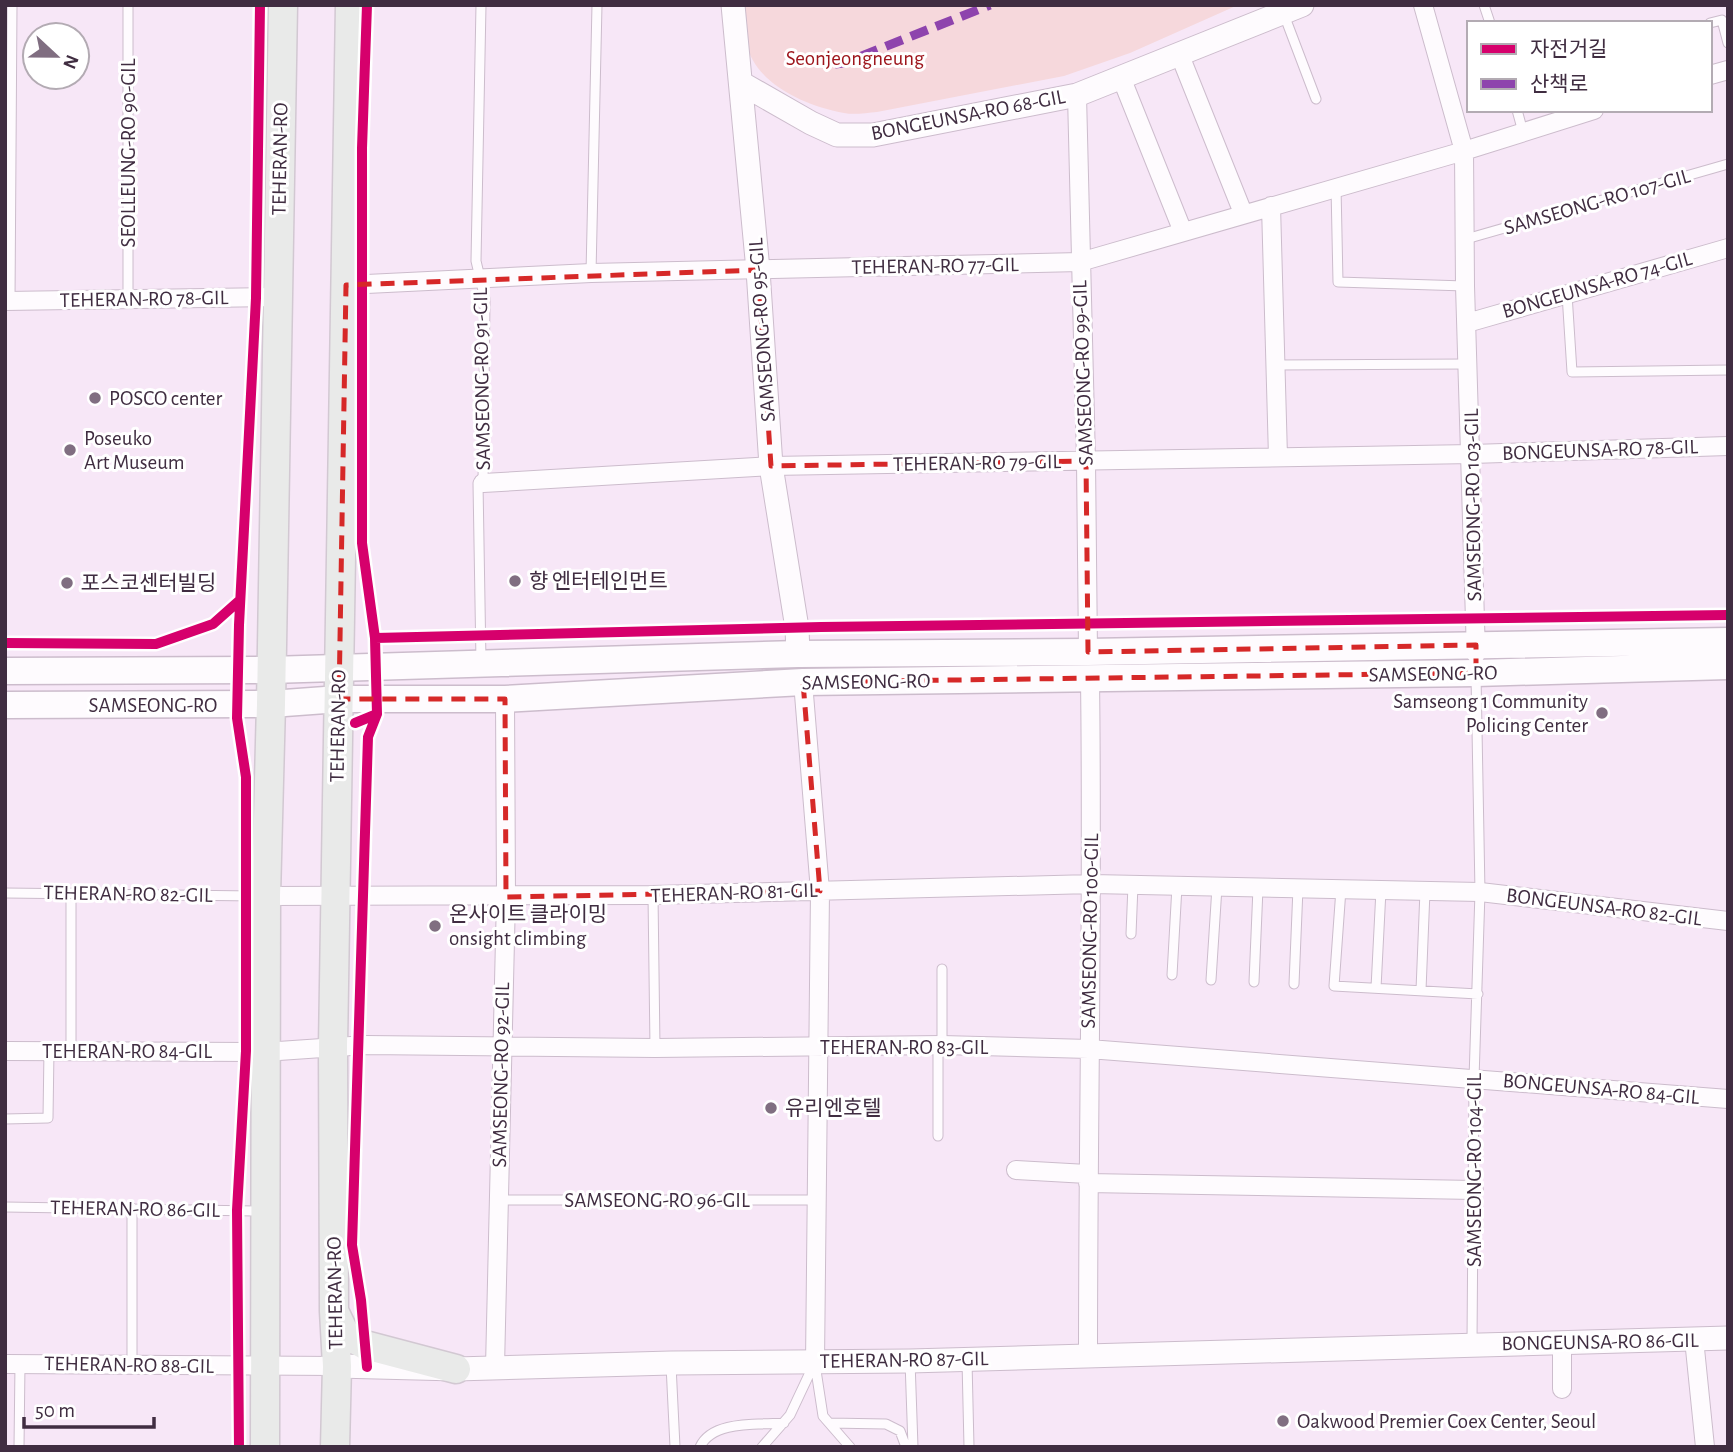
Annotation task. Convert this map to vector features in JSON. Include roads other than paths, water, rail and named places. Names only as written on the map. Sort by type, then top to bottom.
[{"type":"main road","name":"TEHERAN-RO","points":[[265,1447],[265,896],[271,704],[283,5]]},
{"type":"main road","name":"TEHERAN-RO","points":[[335,1447],[337,1366],[334,1311],[333,1046],[350,5]]},
{"type":"main road","name":"SAMSEONG-RO","points":[[5,671],[271,670],[798,654],[1088,652],[1728,640]]},
{"type":"main road","name":"SAMSEONG-RO","points":[[5,705],[271,704],[340,699],[505,699],[803,682],[1476,673],[1728,666]]},
{"type":"main road","points":[[334,1311],[345,1334],[365,1345],[456,1369]]},
{"type":"street","name":"SAMSEONG-RO 95-GIL","points":[[733,5],[758,270],[771,466],[797,628],[798,654]]},
{"type":"street","name":"SAMSEONG-RO 103-GIL","points":[[1423,5],[1464,151],[1465,286],[1472,454],[1476,673]]},
{"type":"street","name":"BONGEUNSA-RO 68-GIL","points":[[741,83],[837,135],[873,135],[1077,95],[1292,9]]},
{"type":"street","points":[[1179,53],[1243,213]]},
{"type":"street","points":[[1121,77],[1183,232]]},
{"type":"street","name":"SAMSEONG-RO 99-GIL","points":[[1077,95],[1088,652]]},
{"type":"street","name":"TEHERAN-RO 77-GIL","points":[[346,285],[591,272],[1080,262],[1464,151],[1588,112]]},
{"type":"street","points":[[1271,206],[1278,457]]},
{"type":"street","name":"BONGEUNSA-RO 74-GIL","points":[[1467,323],[1728,247]]},
{"type":"street","name":"TEHERAN-RO 78-GIL","points":[[8,301],[278,297]]},
{"type":"street","name":"BONGEUNSA-RO 78-GIL","points":[[1472,454],[1728,446]]},
{"type":"street","name":"TEHERAN-RO 79-GIL","points":[[483,483],[771,466],[1472,454]]},
{"type":"street","name":"SAMSEONG-RO 100-GIL","points":[[1087,1355],[1093,884],[1090,679]]},
{"type":"street","points":[[803,682],[820,891],[815,1363]]},
{"type":"street","name":"SAMSEONG-RO 92-GIL","points":[[495,1367],[506,897],[505,699]]},
{"type":"street","name":"TEHERAN-RO 81-GIL","points":[[335,897],[653,895],[1093,884],[1480,892]]},
{"type":"street","name":"BONGEUNSA-RO 82-GIL","points":[[1480,892],[1728,921]]},
{"type":"street","name":"TEHERAN-RO 82-GIL","points":[[265,896],[335,897]]},
{"type":"street","name":"TEHERAN-RO 83-GIL","points":[[333,1046],[655,1048],[940,1045],[1089,1049],[1474,1079]]},
{"type":"street","name":"TEHERAN-RO 84-GIL","points":[[5,1051],[264,1052],[333,1046]]},
{"type":"street","name":"BONGEUNSA-RO 84-GIL","points":[[1474,1079],[1728,1099]]},
{"type":"street","points":[[1016,1170],[1088,1178],[1474,1190]]},
{"type":"street","name":"BONGEUNSA-RO 86-GIL","points":[[1472,1345],[1728,1338]]},
{"type":"street","points":[[1694,1339],[1705,1447]]},
{"type":"street","points":[[1562,1343],[1562,1389]]},
{"type":"street","name":"TEHERAN-RO 87-GIL","points":[[337,1366],[456,1369],[671,1363],[815,1363],[1472,1345]]},
{"type":"street","name":"TEHERAN-RO 88-GIL","points":[[12,1364],[337,1366]]},
{"type":"lane","name":"TEHERAN-RO 78-GIL","points":[[8,301],[12,5]]},
{"type":"lane","name":"SEOLLEUNG-RO 90-GIL","points":[[128,5],[128,300]]},
{"type":"lane","name":"SAMSEONG-RO 91-GIL","points":[[481,5],[476,261],[485,299],[483,483],[478,483],[481,664]]},
{"type":"lane","points":[[591,272],[597,5]]},
{"type":"lane","points":[[1292,9],[1316,99]]},
{"type":"lane","points":[[1712,22],[1722,20],[1728,43]]},
{"type":"lane","points":[[1518,112],[1523,132]]},
{"type":"lane","name":"SAMSEONG-RO 107-GIL","points":[[1466,239],[1728,164]]},
{"type":"lane","points":[[1336,187],[1338,282],[1465,286]]},
{"type":"lane","points":[[1567,294],[1572,372],[1728,370]]},
{"type":"lane","points":[[1276,365],[1469,364]]},
{"type":"lane","name":"SAMSEONG-RO 104-GIL","points":[[1472,1345],[1474,1079],[1480,892],[1476,673]]},
{"type":"lane","points":[[1131,934],[1133,885]]},
{"type":"lane","points":[[1172,975],[1177,886]]},
{"type":"lane","points":[[1211,980],[1217,887]]},
{"type":"lane","points":[[1254,982],[1258,888]]},
{"type":"lane","points":[[1294,984],[1298,888]]},
{"type":"lane","points":[[1340,889],[1335,986],[1478,995]]},
{"type":"lane","points":[[1376,988],[1381,890]]},
{"type":"lane","points":[[1421,990],[1425,891]]},
{"type":"lane","name":"TEHERAN-RO 82-GIL","points":[[5,893],[265,896]]},
{"type":"lane","points":[[71,893],[71,1050]]},
{"type":"lane","points":[[653,895],[655,1048]]},
{"type":"lane","points":[[938,1136],[942,969]]},
{"type":"lane","points":[[5,1119],[48,1118],[49,1050]]},
{"type":"lane","name":"SAMSEONG-RO 96-GIL","points":[[499,1200],[815,1200]]},
{"type":"lane","name":"TEHERAN-RO 86-GIL","points":[[5,1207],[264,1211]]},
{"type":"lane","points":[[132,1208],[132,1364]]},
{"type":"lane","points":[[967,1359],[969,1447]]},
{"type":"lane","points":[[910,1361],[913,1447]]},
{"type":"lane","points":[[671,1363],[675,1447]]},
{"type":"lane","points":[[815,1363],[823,1416],[850,1447]]},
{"type":"lane","points":[[762,1447],[784,1423],[815,1363]]},
{"type":"lane","points":[[12,1364],[19,1447]]},
{"type":"lane","points":[[700,1447],[703,1440],[717,1428],[784,1423]]},
{"type":"lane","points":[[830,1423],[886,1424],[900,1431],[906,1447]]},
{"type":"place","name":"POSCO center","points":[[95,398]]},
{"type":"place","name":"Poseuko Art Museum","points":[[70,450]]},
{"type":"place","name":"향 엔터테인먼트","points":[[515,581]]},
{"type":"place","name":"포스코센터빌딩","points":[[67,583]]},
{"type":"place","name":"Samseong 1 Community Policing Center","points":[[1602,713]]},
{"type":"place","name":"온사이트 클라이밍 onsight climbing","points":[[435,926]]},
{"type":"place","name":"유리엔호텔","points":[[771,1108]]},
{"type":"place","name":"Oakwood Premier Coex Center, Seoul","points":[[1283,1421]]},
{"type":"park label","name":"Seonjeongneung","points":[[855,58]]}]
